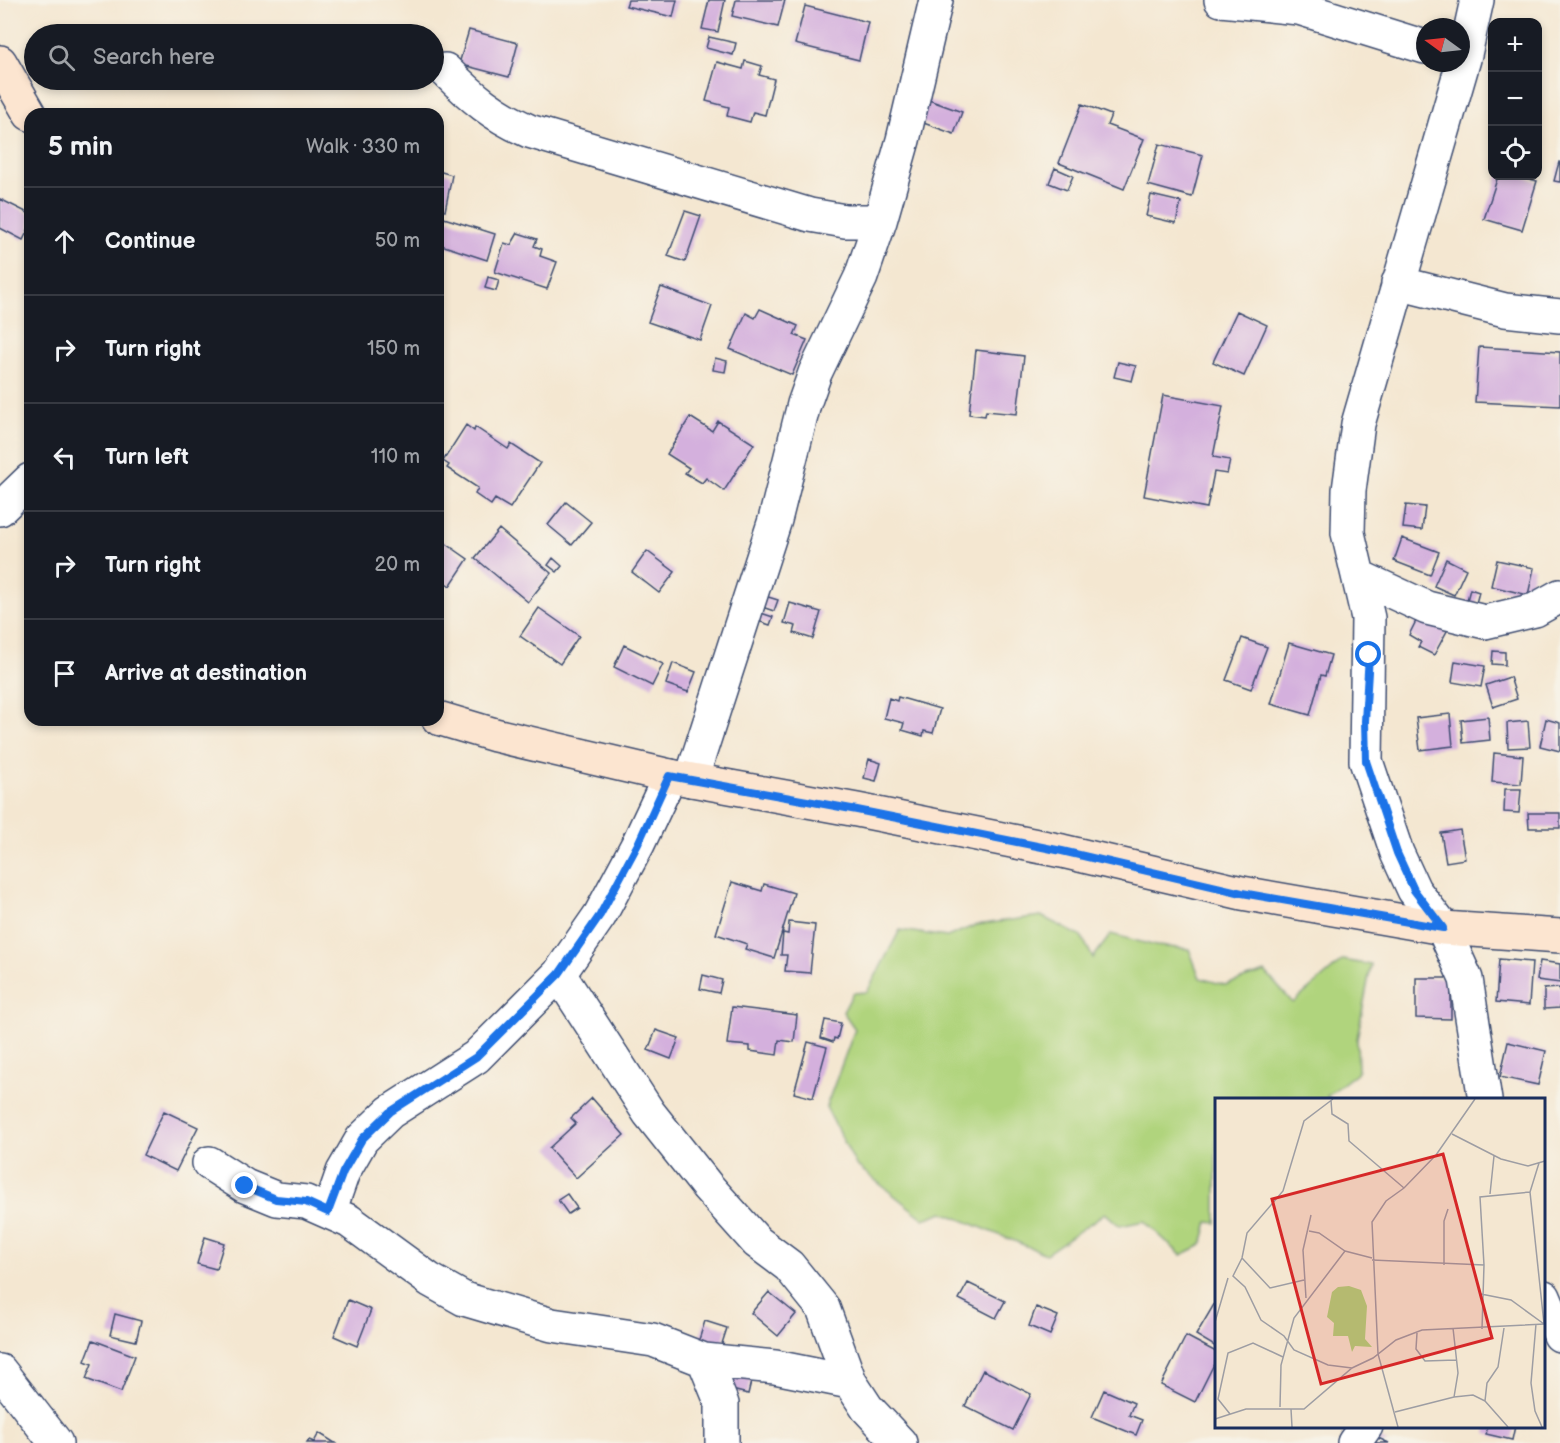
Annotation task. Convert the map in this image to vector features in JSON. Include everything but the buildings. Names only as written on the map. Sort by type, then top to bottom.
[{"type":"street","points":[[328,1212],[343,1172],[362,1139],[390,1112],[476,1057],[559,974],[600,915],[638,844],[680,778],[775,520],[804,404],[815,373],[861,277],[880,222],[903,140],[936,0]]},
{"type":"street","points":[[1221,0],[1299,8],[1416,44]]},
{"type":"street","points":[[1470,30],[1477,0]]},
{"type":"street","points":[[0,62],[27,108]]},
{"type":"street","points":[[445,70],[475,100],[499,118],[529,131],[810,215],[845,221],[880,222]]},
{"type":"street","points":[[1459,72],[1358,424],[1349,490],[1348,533],[1368,618],[1366,761],[1401,862],[1414,890],[1443,928],[1466,979],[1485,1098]]},
{"type":"street","points":[[1398,283],[1505,310],[1560,316]]},
{"type":"street","points":[[0,509],[24,486]]},
{"type":"street","points":[[1360,577],[1427,608],[1485,622],[1535,610],[1560,596]]},
{"type":"street","points":[[444,720],[495,735],[680,778],[1062,851],[1242,893],[1443,928],[1560,936]]},
{"type":"street","points":[[559,974],[656,1122],[707,1186],[757,1242],[789,1266],[823,1308],[850,1382],[867,1408],[900,1443]]},
{"type":"street","points":[[209,1163],[245,1186],[266,1195],[276,1199],[306,1202],[349,1221],[430,1280],[464,1299],[552,1325],[653,1340],[704,1360],[775,1367],[850,1382]]},
{"type":"street","points":[[1545,1299],[1560,1335]]},
{"type":"street","points":[[704,1360],[722,1404],[722,1443]]},
{"type":"street","points":[[0,1371],[56,1443]]},
{"type":"street","points":[[1354,1443],[1365,1428]]},
{"type":"green space","points":[[1041,916],[1082,937],[1093,958],[1111,934],[1156,946],[1189,949],[1200,978],[1225,985],[1265,972],[1293,1003],[1343,960],[1371,965],[1357,1039],[1358,1072],[1327,1096],[1329,1098],[1215,1098],[1215,1223],[1208,1222],[1202,1245],[1181,1255],[1144,1221],[1120,1226],[1105,1213],[1046,1254],[943,1212],[924,1219],[856,1165],[826,1107],[855,1029],[843,1012],[853,993],[867,992],[900,930],[947,937],[976,925]]},
{"type":"route","points":[[245,1186],[276,1199],[306,1202],[328,1212],[343,1172],[362,1139],[390,1112],[476,1057],[559,974],[600,915],[638,844],[669,776],[857,810],[1062,851],[1242,893],[1443,928],[1414,890],[1397,853],[1366,761],[1365,721],[1369,655]]}]
